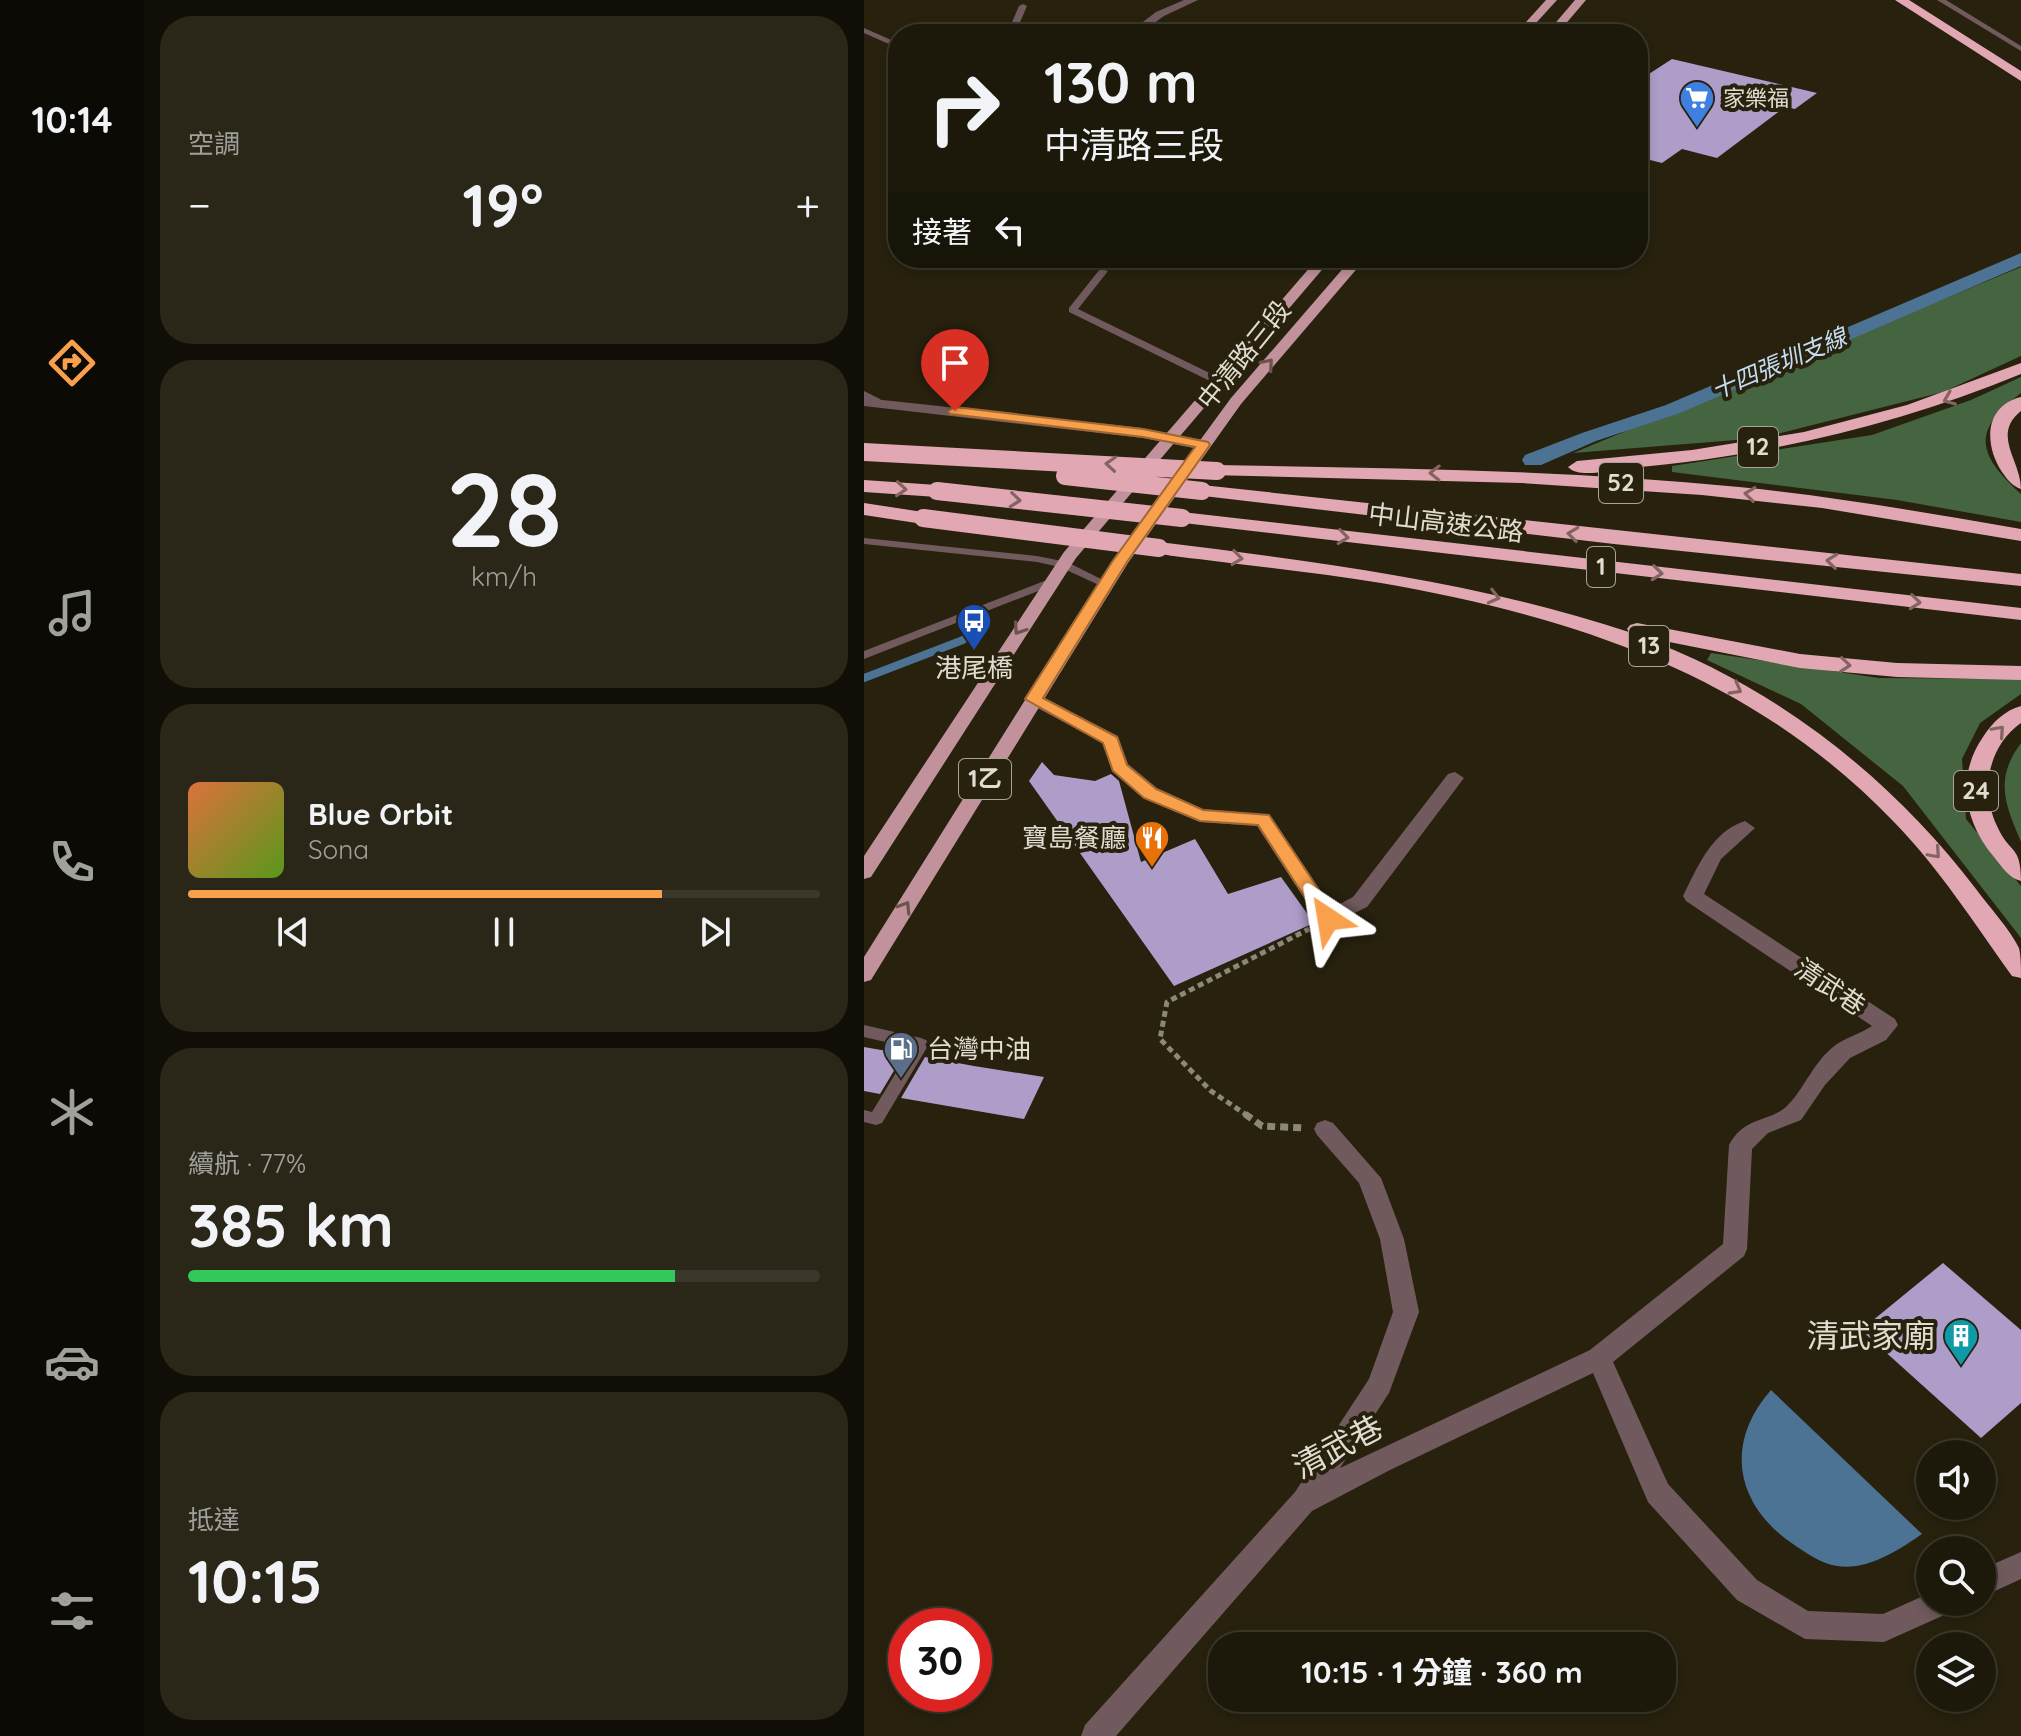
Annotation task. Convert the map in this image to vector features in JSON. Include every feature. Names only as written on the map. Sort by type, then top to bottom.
[{"type":"highway","points":[[1901,0],[2021,77]]},
{"type":"highway","points":[[1920,0],[2021,63]]},
{"type":"highway","name":"12","points":[[1484,474],[1635,463],[1797,440],[1936,404],[2021,368]]},
{"type":"highway","points":[[2021,402],[2000,422],[1996,441],[2004,465],[2021,483]]},
{"type":"highway","name":"52","points":[[864,453],[1217,471],[1484,474],[1720,491],[1822,503],[2021,535]]},
{"type":"highway","name":"中山高速公路","points":[[864,453],[2021,580]]},
{"type":"highway","name":"中山高速公路","points":[[864,486],[1182,518],[2021,614]]},
{"type":"highway","name":"13","points":[[864,509],[1379,575],[1472,592],[1548,611],[1630,638],[1738,689],[1828,749],[1887,801],[1942,860],[2021,969]]},
{"type":"highway","points":[[1548,611],[1710,646],[1800,661],[1897,670],[2021,673]]},
{"type":"highway","name":"24","points":[[2021,713],[2010,719],[1987,745],[1979,767],[1976,792],[1984,825],[2021,873]]},
{"type":"main road","points":[[1529,24],[1552,0]]},
{"type":"main road","points":[[1560,24],[1581,0]]},
{"type":"main road","name":"中清路三段","points":[[864,872],[1063,564],[1316,268]]},
{"type":"main road","name":"中清路三段","points":[[864,974],[1105,584],[1236,401],[1350,268]]},
{"type":"street","points":[[1146,24],[1160,14],[1193,0]]},
{"type":"street","points":[[868,399],[1171,438],[1203,445]]},
{"type":"street","points":[[1034,699],[1111,740],[1119,767],[1150,793],[1200,815],[1263,820],[1328,919],[1360,902],[1455,778]]},
{"type":"street","name":"清武巷","points":[[1096,1736],[1302,1502],[1381,1461],[1599,1358],[1735,1249],[1741,1145],[1760,1127],[1793,1114],[1817,1079],[1842,1052],[1878,1034],[1887,1025],[1693,896],[1713,855],[1745,828]]},
{"type":"street","points":[[1302,1502],[1380,1385],[1406,1312],[1392,1239],[1369,1178],[1325,1129]]},
{"type":"street","points":[[1599,1358],[1658,1493],[1747,1590],[1805,1625],[1884,1628],[1916,1613]]},
{"type":"street","points":[[1996,1577],[2021,1565]]},
{"type":"lane","points":[[1941,0],[2021,49]]},
{"type":"lane","points":[[1015,24],[1023,6]]},
{"type":"lane","points":[[864,30],[888,41]]},
{"type":"lane","points":[[1103,271],[1072,310],[1220,382]]},
{"type":"lane","points":[[864,541],[1063,564],[1105,584]]},
{"type":"lane","points":[[864,655],[1052,582]]},
{"type":"lane","points":[[864,1031],[921,1044],[876,1119],[864,1116]]},
{"type":"path","points":[[1325,1129],[1262,1126],[1211,1091],[1160,1039],[1167,1002],[1328,919]]},
{"type":"green space","points":[[2021,267],[2021,356],[1943,392],[1761,438],[1573,453]]},
{"type":"green space","points":[[2021,377],[2021,393],[1994,419],[1987,431],[1986,443],[1995,467],[2021,494],[2021,522],[1897,500],[1672,472],[1672,466],[1872,435],[1971,400]]},
{"type":"green space","points":[[1711,653],[1879,678],[2021,679],[2021,694],[1980,723],[1962,759],[1966,819],[2021,886],[2021,938],[1903,786],[1801,704],[1707,660]]},
{"type":"green space","points":[[2021,743],[2021,842],[2010,816],[2005,780],[2007,768]]},
{"type":"water","points":[[1771,1390],[1922,1534],[1882,1558],[1848,1567],[1819,1560],[1793,1544],[1758,1511],[1748,1492],[1742,1452],[1746,1431]]},
{"type":"building","name":"家樂福","points":[[1672,59],[1817,93],[1795,109],[1785,107],[1717,158],[1682,149],[1662,163],[1648,160],[1648,75]]},
{"type":"building","name":"寶島餐廳","points":[[1042,762],[1054,775],[1095,781],[1111,774],[1119,781],[1141,862],[1195,839],[1228,894],[1281,877],[1314,923],[1174,986],[1029,781]]},
{"type":"building","points":[[864,1047],[904,1054],[880,1094],[864,1091]]},
{"type":"building","points":[[925,1057],[1044,1077],[1024,1119],[901,1098]]},
{"type":"building","name":"清武家廟","points":[[1943,1263],[2021,1330],[2021,1403],[1981,1438],[1861,1330]]},
{"type":"waterway","name":"十四張圳支線","points":[[1533,460],[1589,437],[1673,409],[2021,259]]},
{"type":"waterway","name":"十四張圳支線","points":[[963,640],[983,632]]},
{"type":"waterway","name":"十四張圳支線","points":[[864,678],[963,640]]},
{"type":"waterway","name":"十四張圳支線","points":[[958,642],[963,640]]},
{"type":"place","name":"家樂福","points":[[1697,129]]},
{"type":"place","name":"港尾橋","points":[[974,652]]},
{"type":"place","name":"寶島餐廳","points":[[1152,869]]},
{"type":"place","name":"台灣中油","points":[[901,1080]]},
{"type":"place","name":"清武家廟","points":[[1961,1367]]},
{"type":"route","points":[[955,411],[1143,433],[1203,445],[1120,562],[1034,699],[1111,740],[1119,767],[1150,793],[1200,815],[1263,820],[1328,919]]}]
